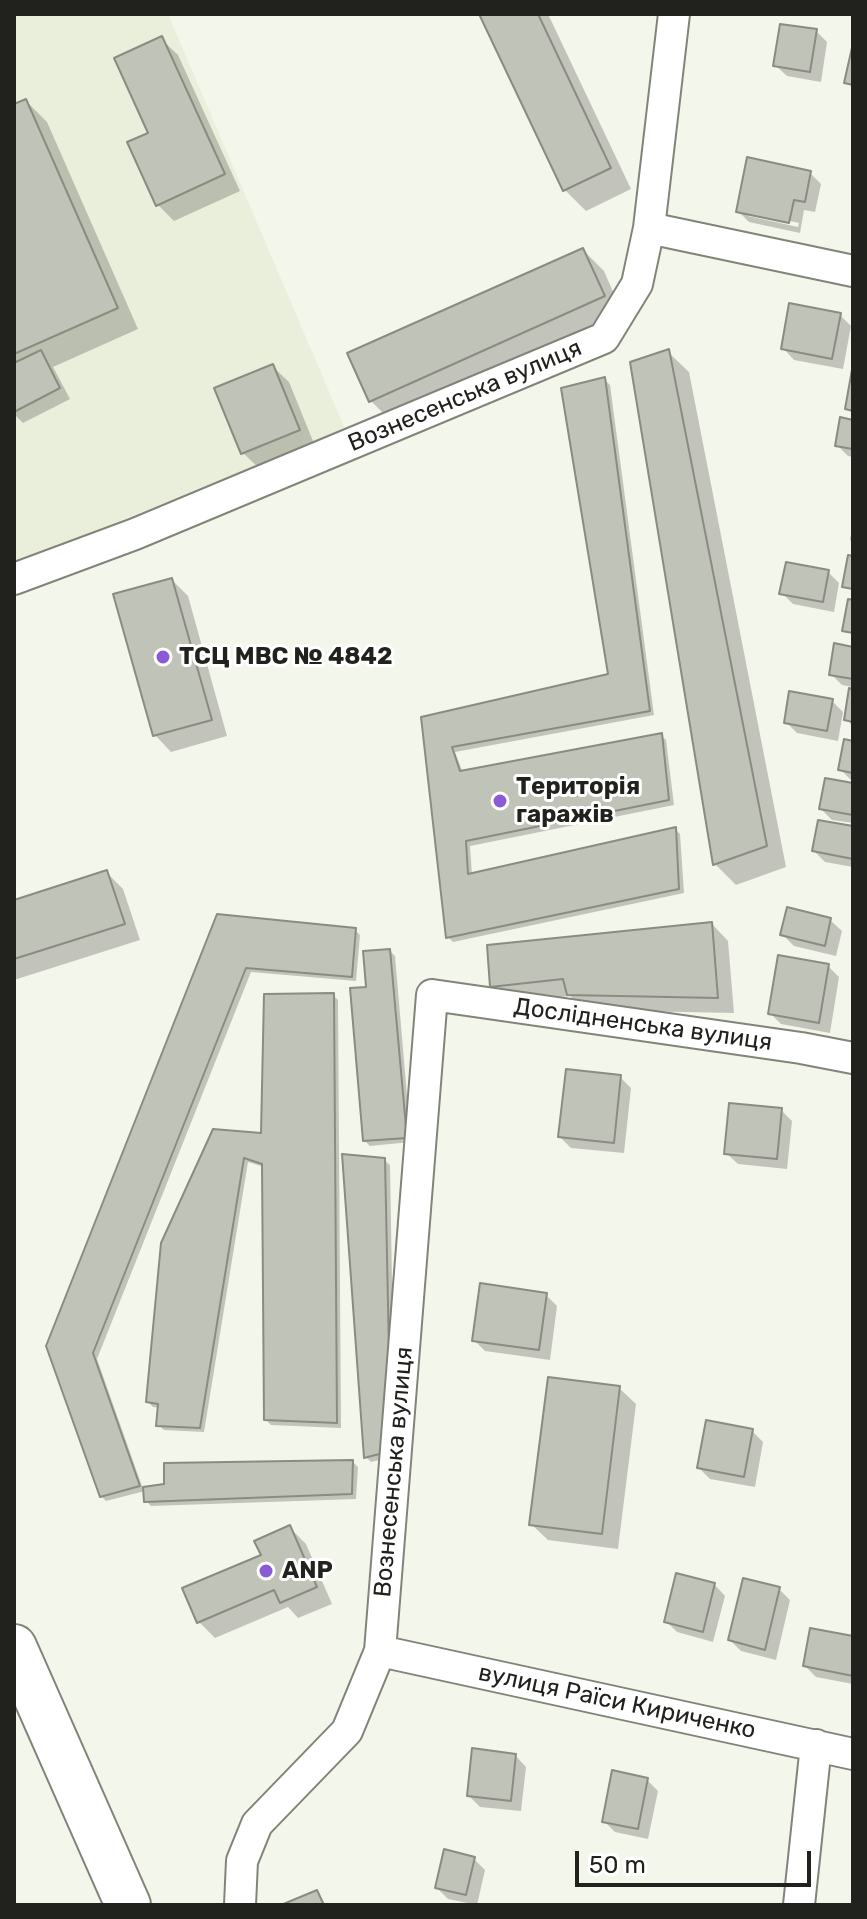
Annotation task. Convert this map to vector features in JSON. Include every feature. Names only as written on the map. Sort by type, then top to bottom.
[{"type":"main road","points":[[14,1647],[128,1905]]},
{"type":"street","name":"Вознесенська вулиця","points":[[14,579],[135,534],[604,338],[637,284],[649,228],[674,14]]},
{"type":"street","points":[[649,228],[853,271]]},
{"type":"street","name":"Вознесенська вулиця","points":[[240,1905],[242,1861],[257,1824],[347,1731],[380,1651],[432,995]]},
{"type":"street","name":"Дослідненська вулиця","points":[[432,995],[853,1058]]},
{"type":"street","name":"вулиця Раїси Кириченко","points":[[380,1651],[853,1754]]},
{"type":"street","points":[[799,1905],[816,1745]]},
{"type":"shaded area","points":[[14,14],[168,14],[345,429],[14,564]]},
{"type":"building","points":[[479,14],[538,14],[611,168],[563,191]]},
{"type":"building","points":[[780,24],[817,29],[810,72],[773,66]]},
{"type":"building","points":[[162,36],[225,174],[156,206],[127,142],[148,133],[114,58]]},
{"type":"building","points":[[853,43],[853,85],[844,83]]},
{"type":"building","points":[[26,99],[118,308],[14,354],[14,104]]},
{"type":"building","points":[[747,157],[811,171],[805,202],[794,200],[789,223],[736,212]]},
{"type":"building","points":[[583,248],[605,296],[369,402],[347,353]]},
{"type":"building","points":[[789,303],[841,313],[832,359],[781,349]]},
{"type":"building","points":[[669,349],[767,846],[713,865],[630,362]]},
{"type":"building","points":[[41,350],[60,388],[14,412],[14,363]]},
{"type":"building","points":[[273,364],[300,430],[241,454],[214,388]]},
{"type":"building","points":[[853,364],[853,411],[845,409]]},
{"type":"building","points":[[605,377],[650,711],[452,747],[460,771],[662,733],[669,800],[466,841],[468,874],[676,827],[679,889],[446,938],[421,717],[608,674],[561,388]]},
{"type":"building","points":[[840,417],[853,420],[853,449],[835,446]]},
{"type":"building","points":[[848,555],[853,556],[853,589],[842,587]]},
{"type":"building","points":[[786,562],[829,570],[823,602],[779,594]]},
{"type":"building","name":"ТСЦ МВС № 4842","points":[[172,578],[212,720],[153,736],[113,594]]},
{"type":"building","points":[[848,599],[853,600],[853,633],[842,631]]},
{"type":"building","points":[[834,643],[853,647],[853,679],[829,675]]},
{"type":"building","points":[[849,688],[853,689],[853,722],[844,720]]},
{"type":"building","points":[[789,691],[833,699],[827,731],[784,723]]},
{"type":"building","points":[[844,739],[853,741],[853,773],[838,770]]},
{"type":"building","points":[[825,778],[853,783],[853,815],[819,809]]},
{"type":"building","points":[[818,820],[853,826],[853,859],[812,851]]},
{"type":"building","points":[[107,870],[125,924],[14,959],[14,900]]},
{"type":"building","points":[[787,907],[831,918],[825,946],[780,935]]},
{"type":"building","points":[[217,914],[356,928],[352,977],[246,968],[93,1353],[140,1486],[100,1497],[46,1346]]},
{"type":"building","points":[[712,922],[718,998],[567,995],[563,979],[490,987],[487,945]]},
{"type":"building","points":[[390,949],[407,1138],[363,1141],[350,988],[366,987],[363,951]]},
{"type":"building","points":[[778,955],[829,964],[819,1023],[768,1014]]},
{"type":"building","points":[[334,993],[337,1423],[264,1420],[262,1164],[244,1158],[200,1428],[156,1426],[158,1404],[146,1402],[161,1243],[213,1129],[261,1133],[264,994]]},
{"type":"building","points":[[566,1069],[621,1075],[614,1143],[558,1137]]},
{"type":"building","points":[[729,1103],[782,1108],[777,1159],[724,1154]]},
{"type":"building","points":[[342,1154],[385,1158],[391,1451],[364,1458]]},
{"type":"building","points":[[480,1283],[547,1293],[539,1350],[472,1341]]},
{"type":"building","points":[[548,1377],[620,1386],[602,1534],[529,1525]]},
{"type":"building","points":[[706,1420],[753,1429],[744,1477],[697,1468]]},
{"type":"building","points":[[353,1460],[352,1494],[144,1502],[143,1487],[164,1484],[164,1463]]},
{"type":"building","name":"ANP","points":[[290,1525],[317,1587],[280,1603],[274,1590],[197,1623],[182,1588],[261,1555],[254,1541]]},
{"type":"building","points":[[676,1573],[715,1583],[703,1632],[664,1622]]},
{"type":"building","points":[[743,1578],[780,1587],[765,1650],[728,1640]]},
{"type":"building","points":[[810,1628],[853,1636],[853,1676],[803,1666]]},
{"type":"building","points":[[472,1748],[516,1754],[511,1801],[467,1796]]},
{"type":"building","points":[[612,1770],[648,1778],[638,1829],[602,1822]]},
{"type":"building","points":[[444,1849],[475,1857],[466,1895],[435,1888]]},
{"type":"building","points":[[317,1890],[324,1905],[281,1905]]},
{"type":"place","name":"ТСЦ МВС № 4842","points":[[163,657]]},
{"type":"place","name":"Територія гаражів","points":[[500,801]]},
{"type":"place","name":"ANP","points":[[266,1571]]}]
